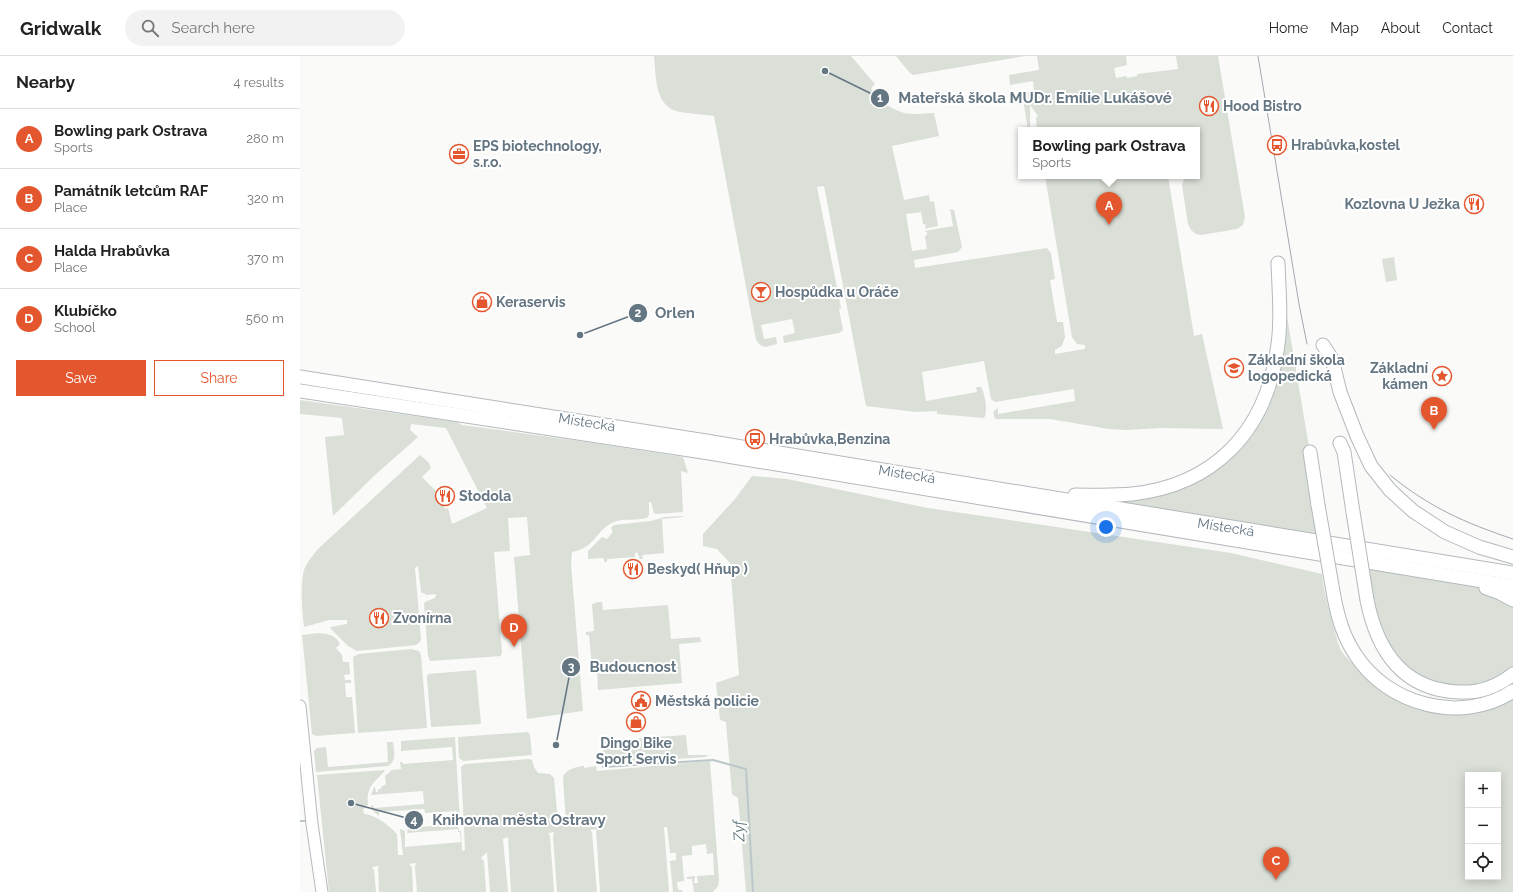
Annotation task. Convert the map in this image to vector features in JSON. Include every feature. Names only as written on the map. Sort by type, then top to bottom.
[{"type":"highway","points":[[1037,496],[1114,495],[1133,494],[1156,490],[1174,485],[1195,476],[1222,458],[1246,433],[1264,399],[1271,380],[1279,339],[1278,264]]},
{"type":"highway","points":[[1323,344],[1332,359],[1340,392],[1357,436],[1371,466],[1390,490],[1413,511],[1445,532],[1479,547],[1513,557]]},
{"type":"highway","name":"Místecká","points":[[300,377],[706,440],[1037,496],[1513,573]]},
{"type":"highway","name":"Místecká","points":[[300,391],[703,452],[1513,586]]},
{"type":"highway","points":[[1340,443],[1344,452],[1367,600],[1374,629],[1387,654],[1400,669],[1426,686],[1448,692],[1478,691],[1502,682],[1513,674]]},
{"type":"highway","points":[[1310,452],[1334,597],[1339,619],[1347,641],[1354,654],[1373,676],[1385,686],[1399,695],[1428,705],[1442,707],[1467,707],[1490,702],[1513,690]]},
{"type":"highway","points":[[1393,567],[1493,590],[1513,600]]},
{"type":"main road","points":[[300,706],[312,820],[322,892]]},
{"type":"shaded area","points":[[654,56],[851,56],[875,84],[871,88],[890,107],[901,112],[908,113],[934,113],[939,136],[892,146],[904,200],[929,195],[930,202],[934,201],[938,226],[924,229],[926,228],[925,224],[923,224],[921,212],[906,214],[912,251],[927,249],[925,236],[927,235],[927,232],[924,231],[953,226],[950,209],[954,210],[962,247],[958,252],[914,260],[915,268],[1047,248],[1051,253],[1055,279],[1050,280],[1057,322],[1063,322],[1065,337],[1062,346],[1055,350],[1055,354],[1085,349],[1085,345],[1077,344],[1072,337],[1046,179],[1168,179],[1194,336],[1202,334],[1223,429],[1160,428],[1127,430],[1109,429],[1050,419],[995,419],[993,412],[998,408],[998,414],[1075,401],[1074,389],[995,402],[991,399],[984,361],[922,372],[926,401],[977,392],[976,387],[981,387],[986,402],[984,418],[937,414],[937,411],[916,412],[866,406],[824,186],[817,187],[841,308],[839,309],[843,330],[839,333],[784,343],[783,336],[795,333],[792,319],[761,325],[764,339],[776,337],[777,344],[765,347],[760,345],[756,340],[714,116],[676,111],[669,107],[660,95],[656,79]]},
{"type":"shaded area","points":[[896,56],[1025,56],[913,75]]},
{"type":"shaded area","points":[[1037,56],[1126,56],[1127,65],[1114,68],[1116,78],[1126,76],[1127,78],[1137,76],[1137,74],[1178,69],[1176,56],[1218,56],[1245,217],[1243,225],[1237,229],[1201,235],[1196,234],[1191,230],[1188,224],[1182,185],[1184,179],[1200,179],[1200,127],[1037,127],[1036,118],[1038,116],[1030,105],[1030,127],[1028,127],[1022,93],[1034,91],[1033,81],[1010,85],[1009,75],[1039,70]]},
{"type":"shaded area","points":[[1394,257],[1397,280],[1386,282],[1382,259]]},
{"type":"shaded area","points":[[1278,263],[1325,542],[1037,496],[1155,490],[1222,458],[1268,390]]},
{"type":"shaded area","points":[[300,400],[457,422],[462,425],[683,457],[688,473],[681,471],[683,512],[656,514],[654,513],[651,502],[649,502],[649,515],[647,518],[614,522],[603,529],[586,547],[572,552],[571,564],[583,711],[527,719],[514,557],[530,555],[527,517],[508,518],[510,551],[494,552],[501,656],[430,661],[428,656],[424,603],[435,598],[436,594],[427,595],[421,592],[418,566],[415,568],[421,639],[416,645],[357,651],[348,646],[330,627],[347,624],[347,620],[329,620],[304,627],[302,584],[304,570],[308,561],[318,549],[420,455],[429,463],[431,468],[422,477],[441,496],[437,500],[446,509],[448,508],[452,524],[487,508],[446,428],[411,424],[410,430],[418,437],[375,475],[333,516],[325,437],[344,435],[342,418],[300,414]]},
{"type":"shaded area","points":[[752,476],[787,479],[928,508],[1231,553],[1322,574],[1337,641],[1341,651],[1374,684],[1392,696],[1411,706],[1431,712],[1451,714],[1472,713],[1493,707],[1513,698],[1513,892],[746,892],[738,798],[732,794],[726,722],[720,720],[716,683],[739,675],[730,563],[717,549],[703,546],[703,534],[735,499]]},
{"type":"shaded area","points":[[683,516],[662,519],[664,553],[642,555],[643,559],[640,559],[637,552],[635,553],[635,557],[607,559],[607,562],[604,562],[604,558],[588,559],[588,551],[602,537],[607,539],[613,532],[611,528],[614,525],[651,521],[665,517]]},
{"type":"shaded area","points":[[1362,562],[1393,567],[1493,590],[1513,600],[1513,674],[1502,682],[1440,691],[1387,654]]},
{"type":"shaded area","points":[[602,602],[603,610],[668,605],[671,639],[700,637],[701,642],[679,644],[682,683],[598,690],[597,670],[589,670],[589,666],[592,666],[589,635],[586,635],[586,632],[594,631],[592,604]]},
{"type":"shaded area","points":[[319,633],[334,637],[340,644],[336,648],[342,655],[343,662],[349,662],[350,674],[344,675],[345,680],[351,680],[351,683],[345,683],[346,697],[352,697],[355,733],[316,736],[312,734],[302,635]]},
{"type":"shaded area","points":[[411,649],[419,651],[421,655],[427,728],[358,733],[353,657],[359,654]]},
{"type":"shaded area","points":[[476,670],[481,724],[431,727],[428,674]]},
{"type":"shaded area","points":[[528,732],[530,735],[532,755],[463,761],[459,758],[458,737]]},
{"type":"shaded area","points":[[686,735],[688,755],[709,755],[705,757],[596,765],[596,762],[604,762],[602,741]]},
{"type":"shaded area","points":[[455,737],[460,822],[458,822],[457,811],[425,813],[424,809],[379,812],[379,816],[373,811],[371,806],[373,805],[374,808],[424,804],[423,791],[371,795],[374,787],[376,792],[378,792],[378,789],[381,789],[381,787],[386,784],[385,776],[392,770],[401,769],[400,762],[403,764],[453,760],[452,747],[401,751],[401,741]]},
{"type":"shaded area","points":[[387,742],[393,742],[394,752],[394,759],[388,766],[316,772],[314,751],[317,748],[326,747],[328,767],[388,762]]},
{"type":"shaded area","points":[[532,760],[538,773],[550,774],[554,778],[558,823],[566,822],[563,777],[566,772],[572,769],[584,766],[584,768],[596,766],[597,771],[710,761],[719,880],[718,886],[713,892],[694,892],[692,879],[687,879],[687,877],[695,876],[694,883],[698,883],[697,876],[714,875],[713,853],[707,854],[706,844],[692,846],[692,855],[682,856],[684,881],[677,882],[678,890],[682,890],[683,892],[673,892],[670,861],[676,860],[676,853],[670,853],[667,827],[664,827],[669,892],[600,892],[596,829],[590,830],[592,832],[597,892],[557,892],[554,832],[548,833],[550,836],[554,892],[511,892],[508,837],[503,839],[508,892],[490,892],[487,852],[481,858],[484,861],[486,892],[417,892],[416,863],[409,864],[412,867],[413,892],[379,892],[379,866],[372,867],[374,870],[376,892],[329,892],[317,775],[385,770],[369,790],[368,805],[363,809],[364,814],[382,821],[397,834],[398,855],[403,855],[400,829],[405,831],[405,847],[461,842],[460,832],[458,832],[458,829],[407,833],[408,828],[457,824],[459,831],[461,831],[462,851],[465,850],[461,767],[465,764]]},
{"type":"waterway","name":"Zyf","points":[[603,767],[713,760],[746,769],[753,892]]},
{"type":"waterway","points":[[300,821],[309,821]]},
{"type":"tram line","points":[[1258,56],[1307,344]]},
{"type":"tram line","points":[[1390,475],[1419,496],[1448,513],[1479,527],[1513,539]]},
{"type":"place","name":"Mateřská škola MUDr. Emílie Lukášové","points":[[825,71]]},
{"type":"place","name":"Hood Bistro","points":[[1209,106]]},
{"type":"place","name":"Hrabůvka,kostel","points":[[1277,145]]},
{"type":"place","name":"EPS biotechnology, s.r.o.","points":[[459,154]]},
{"type":"place","name":"Kozlovna U Ježka","points":[[1474,204]]},
{"type":"place","name":"Bowling park Ostrava","points":[[1109,225]]},
{"type":"place","name":"Hospůdka u Oráče","points":[[761,292]]},
{"type":"place","name":"Keraservis","points":[[482,302]]},
{"type":"place","name":"Orlen","points":[[580,335]]},
{"type":"place","name":"Základní škola logopedická","points":[[1234,368]]},
{"type":"place","name":"Základní kámen","points":[[1442,376]]},
{"type":"place","name":"Památník letcům RAF","points":[[1434,430]]},
{"type":"place","name":"Hrabůvka,Benzina","points":[[755,439]]},
{"type":"place","name":"Stodola","points":[[445,496]]},
{"type":"place","name":"Beskyd( Hňup )","points":[[633,569]]},
{"type":"place","name":"Zvonírna","points":[[379,618]]},
{"type":"place","name":"Klubíčko","points":[[514,647]]},
{"type":"place","name":"Městská policie","points":[[641,701]]},
{"type":"place","name":"Dingo Bike Sport Servis","points":[[636,722]]},
{"type":"place","name":"Budoucnost","points":[[556,745]]},
{"type":"place","name":"Knihovna města Ostravy","points":[[351,803]]},
{"type":"place","name":"Halda Hrabůvka","points":[[1276,880]]}]
